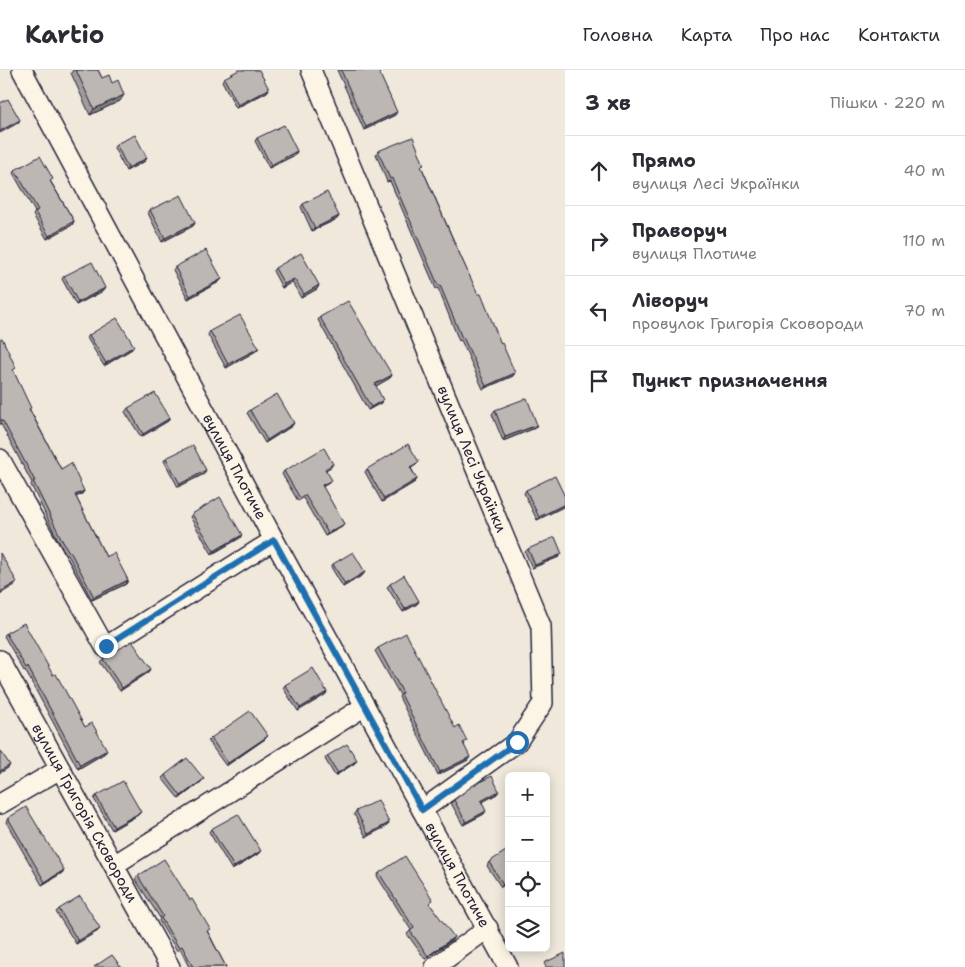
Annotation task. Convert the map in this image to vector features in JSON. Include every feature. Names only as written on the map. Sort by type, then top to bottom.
[{"type":"street","name":"вулиця Плотиче","points":[[22,70],[274,540],[508,967]]},
{"type":"street","name":"вулиця Лесі Українки","points":[[311,70],[541,626],[542,703],[517,742],[422,810]]},
{"type":"street","points":[[0,458],[106,646],[274,540]]},
{"type":"street","name":"вулиця Григорія Сковороди","points":[[0,660],[170,967]]},
{"type":"street","points":[[114,865],[365,706]]},
{"type":"street","points":[[0,804],[60,769]]},
{"type":"street","points":[[435,967],[488,928]]},
{"type":"building","points":[[76,70],[98,70],[102,78],[109,75],[112,83],[118,80],[124,95],[94,109]]},
{"type":"building","points":[[239,70],[259,70],[269,89],[238,105],[224,78]]},
{"type":"building","points":[[341,70],[378,70],[397,112],[366,127]]},
{"type":"building","points":[[8,99],[20,120],[0,131],[0,103]]},
{"type":"building","points":[[284,125],[297,151],[271,165],[257,138]]},
{"type":"building","points":[[135,135],[147,158],[128,168],[116,144]]},
{"type":"building","points":[[413,137],[424,165],[421,166],[478,294],[481,294],[515,373],[486,386],[462,338],[392,178],[390,179],[378,151]]},
{"type":"building","points":[[40,156],[53,179],[50,181],[74,221],[49,236],[35,212],[38,210],[15,170]]},
{"type":"building","points":[[327,192],[339,216],[315,228],[303,204]]},
{"type":"building","points":[[181,195],[195,223],[165,238],[150,210]]},
{"type":"building","points":[[206,250],[222,279],[190,296],[175,267]]},
{"type":"building","points":[[301,253],[319,285],[304,294],[294,279],[284,284],[275,268]]},
{"type":"building","points":[[92,262],[105,288],[78,302],[64,276]]},
{"type":"building","points":[[348,301],[392,375],[375,384],[383,400],[371,407],[320,317]]},
{"type":"building","points":[[240,315],[259,348],[228,364],[210,331]]},
{"type":"building","points":[[117,318],[134,346],[106,363],[89,335]]},
{"type":"building","points":[[2,338],[16,368],[13,370],[31,408],[29,409],[61,469],[71,463],[84,491],[75,495],[106,557],[114,553],[128,580],[94,597],[70,551],[63,542],[33,481],[35,481],[0,418],[0,339]]},
{"type":"building","points":[[155,393],[170,418],[143,434],[128,408]]},
{"type":"building","points":[[277,394],[294,423],[267,440],[250,410]]},
{"type":"building","points":[[527,398],[537,425],[505,437],[495,410]]},
{"type":"building","points":[[408,444],[419,462],[410,467],[417,479],[384,499],[367,469]]},
{"type":"building","points":[[193,445],[206,470],[180,484],[166,458]]},
{"type":"building","points":[[324,448],[333,464],[325,469],[332,480],[322,485],[344,524],[328,533],[305,495],[300,498],[284,471]]},
{"type":"building","points":[[555,476],[565,497],[565,504],[539,517],[526,490]]},
{"type":"building","points":[[220,497],[242,535],[214,551],[192,514]]},
{"type":"building","points":[[555,537],[562,554],[535,565],[528,549]]},
{"type":"building","points":[[353,552],[365,572],[345,584],[333,564]]},
{"type":"building","points":[[0,553],[17,582],[0,592]]},
{"type":"building","points":[[404,575],[419,601],[405,609],[390,584]]},
{"type":"building","points":[[24,623],[53,675],[56,674],[85,727],[92,723],[107,750],[80,765],[28,667],[26,668],[6,633]]},
{"type":"building","points":[[406,633],[455,728],[459,725],[467,741],[463,743],[470,757],[440,772],[401,694],[403,693],[378,648]]},
{"type":"building","points":[[132,641],[151,669],[122,688],[103,659]]},
{"type":"building","points":[[313,668],[327,692],[300,708],[285,685]]},
{"type":"building","points":[[250,711],[268,736],[228,763],[211,738]]},
{"type":"building","points":[[347,744],[357,760],[338,773],[327,756]]},
{"type":"building","points":[[0,750],[10,765],[0,771]]},
{"type":"building","points":[[187,758],[204,779],[181,796],[165,775]]},
{"type":"building","points":[[492,776],[499,791],[481,801],[486,811],[466,822],[454,800],[472,786]]},
{"type":"building","points":[[123,781],[141,812],[114,827],[96,796]]},
{"type":"building","points":[[378,800],[389,823],[368,834],[356,811]]},
{"type":"building","points":[[26,807],[64,870],[45,882],[8,818]]},
{"type":"building","points":[[238,814],[261,851],[234,867],[211,829]]},
{"type":"building","points":[[505,852],[505,883],[503,884],[489,862]]},
{"type":"building","points":[[405,856],[433,900],[429,903],[454,937],[428,956],[410,931],[414,928],[379,873]]},
{"type":"building","points":[[164,859],[210,929],[207,931],[226,967],[193,967],[182,946],[179,948],[161,918],[163,916],[138,876]]},
{"type":"building","points":[[80,896],[100,928],[78,941],[59,909]]},
{"type":"building","points":[[565,953],[565,967],[546,967],[544,963]]},
{"type":"building","points":[[112,955],[121,967],[94,967]]},
{"type":"route","points":[[106,646],[274,540],[422,810],[517,742]]}]
